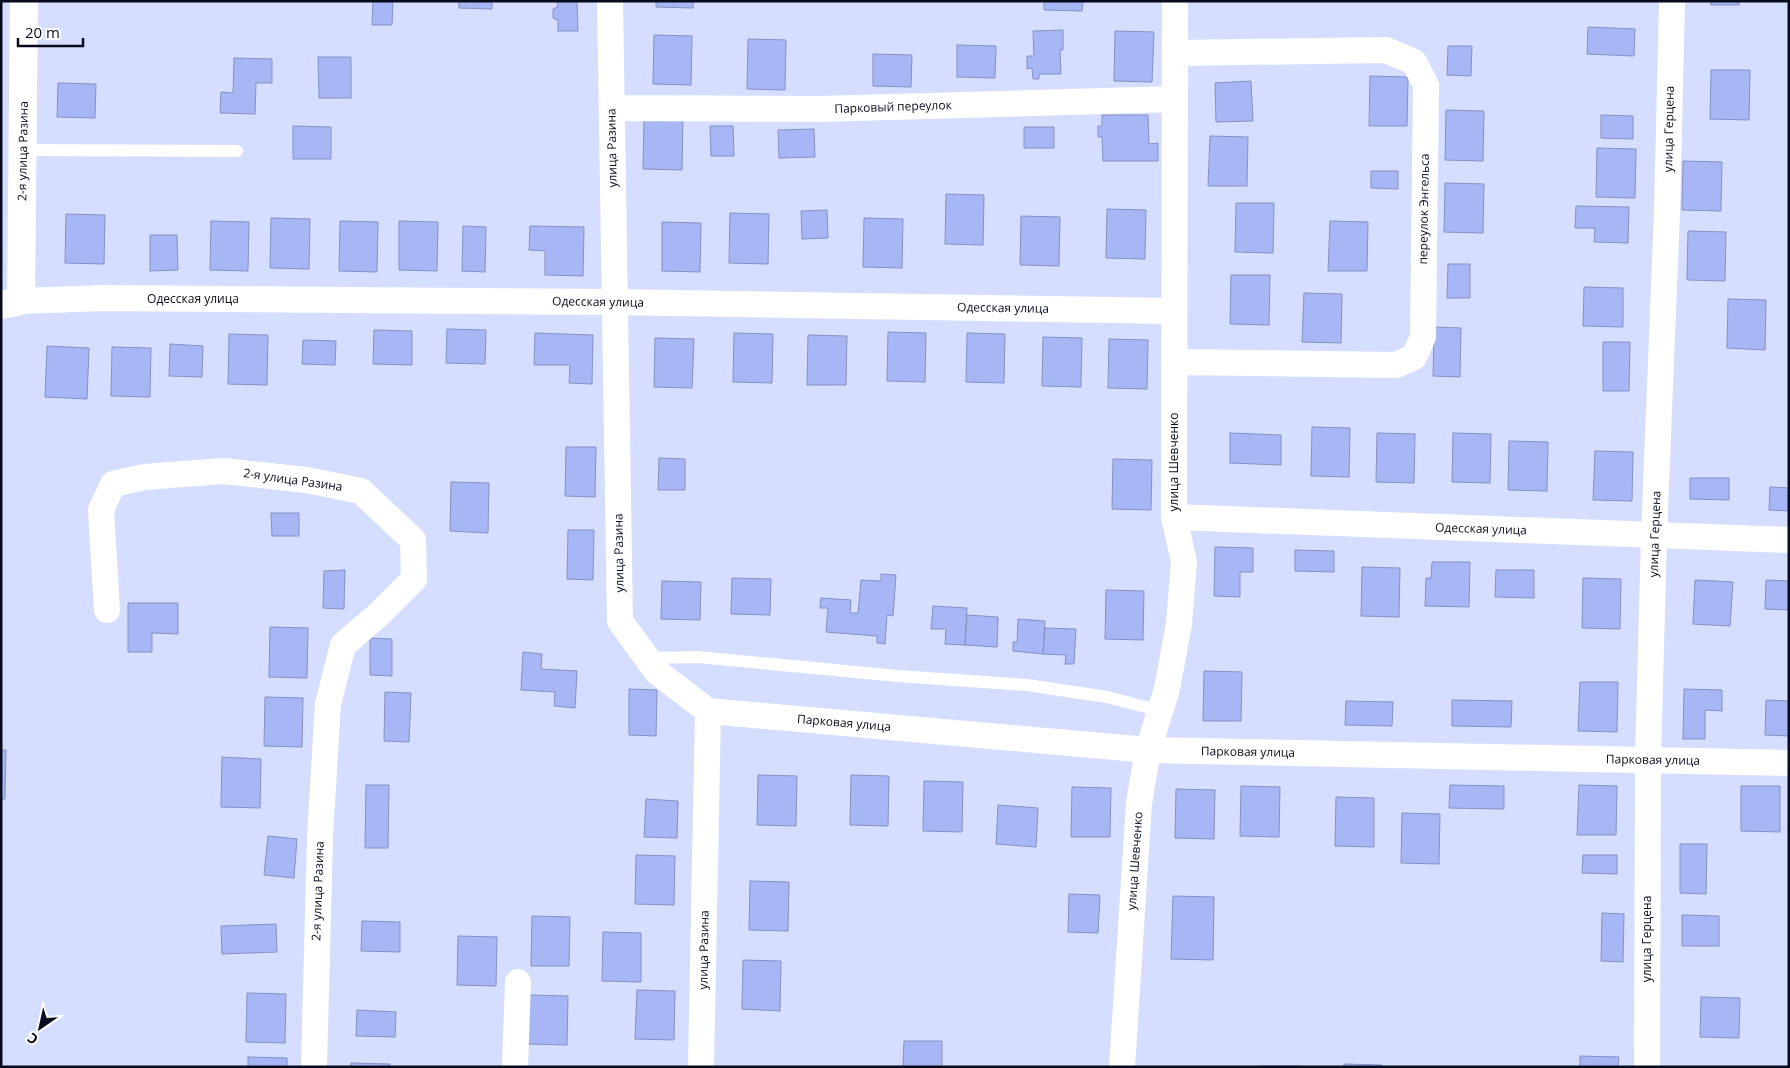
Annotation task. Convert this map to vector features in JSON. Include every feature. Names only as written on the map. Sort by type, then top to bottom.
[{"type":"street","name":"2-я улица Разина","points":[[11,303],[24,150],[24,1]]},
{"type":"street","name":"улица Разина","points":[[610,1],[620,621],[657,672],[708,711],[701,1067]]},
{"type":"street","name":"улица Шевченко","points":[[1122,1067],[1139,803],[1148,750],[1167,689],[1179,624],[1184,562],[1174,517],[1175,1]]},
{"type":"street","name":"улица Герцена","points":[[1646,1067],[1648,760],[1654,535],[1667,212],[1672,1]]},
{"type":"street","name":"переулок Энгельса","points":[[1174,362],[1396,365],[1414,357],[1423,337],[1426,85],[1414,62],[1386,50],[1175,53]]},
{"type":"street","name":"Парковый переулок","points":[[612,108],[818,109],[1174,100]]},
{"type":"street","name":"Одесская улица","points":[[11,303],[104,298],[614,302],[1174,311]]},
{"type":"street","name":"2-я улица Разина","points":[[107,610],[101,510],[113,484],[145,477],[223,470],[307,480],[361,491],[413,540],[414,580],[377,616],[343,644],[328,704],[320,836],[314,1067]]},
{"type":"street","name":"Одесская улица","points":[[1174,517],[1789,540]]},
{"type":"street","name":"Парковая улица","points":[[708,711],[1148,750],[1789,763]]},
{"type":"street","points":[[515,1067],[518,982]]},
{"type":"lane","points":[[24,150],[237,151]]},
{"type":"lane","points":[[647,658],[697,657],[898,676],[1027,685],[1107,697],[1161,711]]},
{"type":"building","points":[[373,1],[393,1],[392,25],[372,25]]},
{"type":"building","points":[[459,1],[492,1],[492,9],[459,8]]},
{"type":"building","points":[[557,1],[577,1],[578,31],[558,31],[558,20],[553,18],[553,9],[558,7]]},
{"type":"building","points":[[656,1],[693,1],[693,8],[656,7]]},
{"type":"building","points":[[1044,1],[1083,1],[1082,11],[1044,10]]},
{"type":"building","points":[[1711,1],[1739,1],[1739,5],[1711,5]]},
{"type":"building","points":[[1588,27],[1635,29],[1634,56],[1587,54]]},
{"type":"building","points":[[1063,30],[1063,50],[1060,50],[1061,74],[1039,74],[1039,79],[1033,79],[1032,68],[1027,69],[1027,56],[1034,56],[1033,31]]},
{"type":"building","points":[[1115,31],[1154,32],[1152,82],[1114,81]]},
{"type":"building","points":[[654,35],[692,36],[691,85],[653,84]]},
{"type":"building","points":[[748,39],[786,40],[785,90],[747,89]]},
{"type":"building","points":[[957,45],[996,46],[995,78],[957,77]]},
{"type":"building","points":[[1448,46],[1472,46],[1471,76],[1447,75]]},
{"type":"building","points":[[873,54],[912,55],[911,87],[873,86]]},
{"type":"building","points":[[318,57],[351,57],[351,98],[319,98]]},
{"type":"building","points":[[234,58],[272,59],[272,83],[256,83],[255,114],[220,113],[221,92],[233,93]]},
{"type":"building","points":[[1711,70],[1750,70],[1749,120],[1710,119]]},
{"type":"building","points":[[1370,76],[1408,77],[1407,126],[1369,126]]},
{"type":"building","points":[[1251,81],[1253,121],[1216,122],[1215,83]]},
{"type":"building","points":[[58,83],[96,84],[95,118],[57,117]]},
{"type":"building","points":[[1446,110],[1484,111],[1483,161],[1445,160]]},
{"type":"building","points":[[1102,115],[1148,115],[1149,144],[1158,143],[1158,161],[1103,161],[1102,137],[1098,137],[1098,126],[1102,126]]},
{"type":"building","points":[[1601,115],[1633,116],[1633,139],[1601,138]]},
{"type":"building","points":[[644,119],[683,120],[682,170],[643,169]]},
{"type":"building","points":[[293,126],[331,127],[331,159],[293,159]]},
{"type":"building","points":[[710,126],[733,126],[734,156],[711,156]]},
{"type":"building","points":[[1024,127],[1054,127],[1054,148],[1024,148]]},
{"type":"building","points":[[814,129],[815,157],[779,158],[778,130]]},
{"type":"building","points":[[1210,136],[1248,137],[1247,186],[1208,186]]},
{"type":"building","points":[[1597,148],[1636,149],[1635,198],[1596,197]]},
{"type":"building","points":[[1683,161],[1722,162],[1721,211],[1682,210]]},
{"type":"building","points":[[1371,171],[1398,171],[1398,189],[1371,188]]},
{"type":"building","points":[[1445,183],[1484,184],[1483,233],[1444,232]]},
{"type":"building","points":[[946,194],[984,195],[983,245],[945,244]]},
{"type":"building","points":[[1236,203],[1274,203],[1273,253],[1235,252]]},
{"type":"building","points":[[1576,206],[1629,207],[1628,243],[1594,242],[1595,228],[1575,228]]},
{"type":"building","points":[[1107,209],[1146,210],[1145,259],[1106,258]]},
{"type":"building","points":[[827,210],[828,238],[802,239],[801,211]]},
{"type":"building","points":[[730,213],[769,214],[768,264],[729,263]]},
{"type":"building","points":[[66,214],[105,215],[104,264],[65,263]]},
{"type":"building","points":[[1021,216],[1060,217],[1059,266],[1020,265]]},
{"type":"building","points":[[271,218],[310,219],[309,269],[270,268]]},
{"type":"building","points":[[864,218],[903,219],[902,268],[863,267]]},
{"type":"building","points":[[211,221],[249,222],[248,271],[210,270]]},
{"type":"building","points":[[340,221],[378,222],[377,272],[339,271]]},
{"type":"building","points":[[399,221],[438,222],[437,271],[399,270]]},
{"type":"building","points":[[1330,221],[1368,222],[1367,271],[1328,271]]},
{"type":"building","points":[[662,222],[701,223],[700,272],[662,271]]},
{"type":"building","points":[[463,226],[486,227],[485,272],[462,271]]},
{"type":"building","points":[[530,226],[584,227],[583,276],[545,275],[545,251],[529,250]]},
{"type":"building","points":[[1688,231],[1726,232],[1725,281],[1687,280]]},
{"type":"building","points":[[150,235],[177,235],[178,270],[150,271]]},
{"type":"building","points":[[1448,264],[1470,264],[1470,298],[1447,298]]},
{"type":"building","points":[[1231,275],[1270,275],[1269,325],[1230,324]]},
{"type":"building","points":[[1584,287],[1623,288],[1623,327],[1583,326]]},
{"type":"building","points":[[1304,293],[1342,294],[1341,343],[1302,342]]},
{"type":"building","points":[[1728,299],[1766,300],[1765,350],[1727,348]]},
{"type":"building","points":[[1434,327],[1461,328],[1460,377],[1433,376]]},
{"type":"building","points":[[447,329],[486,330],[485,364],[446,363]]},
{"type":"building","points":[[374,330],[412,331],[412,365],[373,364]]},
{"type":"building","points":[[888,332],[926,333],[925,382],[887,381]]},
{"type":"building","points":[[535,333],[593,335],[592,384],[569,383],[570,365],[534,365]]},
{"type":"building","points":[[734,333],[773,334],[772,383],[733,382]]},
{"type":"building","points":[[967,333],[1005,334],[1004,383],[966,382]]},
{"type":"building","points":[[229,334],[268,335],[267,385],[228,384]]},
{"type":"building","points":[[808,335],[847,336],[846,385],[807,385]]},
{"type":"building","points":[[1043,337],[1082,338],[1081,387],[1042,386]]},
{"type":"building","points":[[655,338],[694,339],[692,388],[654,387]]},
{"type":"building","points":[[1109,339],[1148,340],[1147,389],[1108,388]]},
{"type":"building","points":[[303,340],[336,341],[335,365],[302,364]]},
{"type":"building","points":[[1603,342],[1630,342],[1629,391],[1603,391]]},
{"type":"building","points":[[170,344],[203,346],[202,377],[169,376]]},
{"type":"building","points":[[47,346],[89,348],[87,399],[45,397]]},
{"type":"building","points":[[112,347],[151,348],[150,397],[111,396]]},
{"type":"building","points":[[1312,427],[1350,428],[1349,477],[1311,476]]},
{"type":"building","points":[[1230,433],[1281,435],[1281,465],[1230,463]]},
{"type":"building","points":[[1377,433],[1415,434],[1414,483],[1376,482]]},
{"type":"building","points":[[1453,433],[1491,434],[1490,483],[1452,482]]},
{"type":"building","points":[[1509,441],[1548,442],[1547,491],[1508,490]]},
{"type":"building","points":[[566,447],[596,447],[595,497],[565,496]]},
{"type":"building","points":[[1595,451],[1633,452],[1632,501],[1593,500]]},
{"type":"building","points":[[659,458],[685,459],[685,490],[658,490]]},
{"type":"building","points":[[1113,459],[1152,460],[1151,510],[1112,509]]},
{"type":"building","points":[[1690,478],[1729,478],[1729,500],[1690,499]]},
{"type":"building","points":[[451,482],[489,483],[488,533],[450,531]]},
{"type":"building","points":[[1770,487],[1789,488],[1789,511],[1769,510]]},
{"type":"building","points":[[271,513],[299,513],[299,536],[272,536]]},
{"type":"building","points":[[568,530],[594,530],[593,580],[567,579]]},
{"type":"building","points":[[1215,547],[1253,548],[1253,572],[1240,572],[1240,597],[1214,596]]},
{"type":"building","points":[[1295,550],[1334,551],[1334,572],[1295,571]]},
{"type":"building","points":[[1432,562],[1470,562],[1469,607],[1425,606],[1426,578],[1431,578]]},
{"type":"building","points":[[1362,567],[1400,568],[1399,617],[1361,616]]},
{"type":"building","points":[[345,570],[344,609],[323,608],[324,571]]},
{"type":"building","points":[[1496,570],[1534,570],[1534,598],[1495,597]]},
{"type":"building","points":[[881,574],[896,575],[893,616],[887,615],[885,644],[877,643],[877,636],[826,632],[828,608],[820,608],[821,598],[851,600],[850,613],[858,613],[861,580],[881,581]]},
{"type":"building","points":[[732,578],[771,579],[770,615],[731,614]]},
{"type":"building","points":[[1583,578],[1621,579],[1620,629],[1582,628]]},
{"type":"building","points":[[1695,580],[1733,582],[1730,626],[1693,624]]},
{"type":"building","points":[[1766,580],[1789,581],[1789,610],[1765,609]]},
{"type":"building","points":[[662,581],[701,582],[700,620],[661,619]]},
{"type":"building","points":[[1106,590],[1144,591],[1143,640],[1105,639]]},
{"type":"building","points":[[128,603],[178,603],[178,634],[152,633],[152,652],[128,652]]},
{"type":"building","points":[[933,606],[967,608],[965,645],[945,644],[946,629],[931,629]]},
{"type":"building","points":[[967,615],[998,617],[997,647],[965,645]]},
{"type":"building","points":[[1018,619],[1045,621],[1043,654],[1013,651],[1013,642],[1017,642]]},
{"type":"building","points":[[270,627],[308,628],[307,678],[269,677]]},
{"type":"building","points":[[1045,628],[1076,629],[1074,664],[1065,664],[1066,655],[1043,654]]},
{"type":"building","points":[[370,638],[392,639],[392,676],[370,675]]},
{"type":"building","points":[[523,652],[542,654],[541,669],[577,671],[575,708],[554,706],[555,692],[521,690]]},
{"type":"building","points":[[1204,671],[1242,672],[1241,721],[1203,721]]},
{"type":"building","points":[[1580,682],[1618,682],[1617,732],[1578,731]]},
{"type":"building","points":[[629,689],[657,690],[656,736],[629,735]]},
{"type":"building","points":[[1684,689],[1722,690],[1722,711],[1705,710],[1705,739],[1683,739]]},
{"type":"building","points":[[385,692],[411,693],[409,742],[384,741]]},
{"type":"building","points":[[265,697],[303,698],[302,747],[264,746]]},
{"type":"building","points":[[1452,700],[1512,701],[1511,727],[1452,726]]},
{"type":"building","points":[[1766,700],[1789,701],[1789,736],[1765,735]]},
{"type":"building","points":[[1346,701],[1393,702],[1392,726],[1345,725]]},
{"type":"building","points":[[1,750],[6,750],[5,799],[1,799]]},
{"type":"building","points":[[222,757],[261,759],[260,808],[221,807]]},
{"type":"building","points":[[758,775],[797,776],[796,826],[757,825]]},
{"type":"building","points":[[851,775],[889,776],[888,826],[850,825]]},
{"type":"building","points":[[924,781],[963,782],[962,832],[923,831]]},
{"type":"building","points":[[366,785],[389,785],[388,848],[365,848]]},
{"type":"building","points":[[1450,785],[1504,786],[1504,809],[1449,808]]},
{"type":"building","points":[[1579,785],[1617,786],[1616,835],[1577,835]]},
{"type":"building","points":[[1241,786],[1280,787],[1279,837],[1240,836]]},
{"type":"building","points":[[1741,786],[1780,786],[1780,832],[1741,831]]},
{"type":"building","points":[[1072,787],[1111,788],[1110,837],[1071,837]]},
{"type":"building","points":[[1176,789],[1215,790],[1214,839],[1175,838]]},
{"type":"building","points":[[1336,797],[1374,798],[1374,847],[1335,846]]},
{"type":"building","points":[[646,799],[678,801],[677,838],[644,837]]},
{"type":"building","points":[[998,805],[1038,808],[1036,847],[996,844]]},
{"type":"building","points":[[1402,813],[1440,814],[1439,864],[1401,863]]},
{"type":"building","points":[[268,836],[297,839],[294,878],[264,875]]},
{"type":"building","points":[[1680,844],[1707,844],[1706,894],[1680,893]]},
{"type":"building","points":[[636,855],[675,856],[674,905],[635,904]]},
{"type":"building","points":[[1583,855],[1617,855],[1617,874],[1582,873]]},
{"type":"building","points":[[750,881],[789,882],[788,931],[749,930]]},
{"type":"building","points":[[1069,894],[1100,895],[1098,933],[1068,932]]},
{"type":"building","points":[[1173,896],[1214,897],[1213,960],[1171,959]]},
{"type":"building","points":[[1602,913],[1624,914],[1623,962],[1601,961]]},
{"type":"building","points":[[1682,915],[1719,916],[1719,946],[1682,946]]},
{"type":"building","points":[[532,916],[570,917],[569,966],[531,966]]},
{"type":"building","points":[[362,921],[400,922],[400,952],[361,951]]},
{"type":"building","points":[[276,924],[277,952],[222,954],[221,926]]},
{"type":"building","points":[[603,932],[641,933],[641,982],[602,981]]},
{"type":"building","points":[[458,936],[497,937],[496,986],[457,985]]},
{"type":"building","points":[[743,960],[781,961],[780,1011],[742,1009]]},
{"type":"building","points":[[637,990],[675,991],[674,1040],[635,1039]]},
{"type":"building","points":[[247,993],[286,994],[285,1043],[246,1042]]},
{"type":"building","points":[[529,995],[568,996],[567,1045],[528,1044]]},
{"type":"building","points":[[1701,997],[1740,998],[1739,1038],[1700,1037]]},
{"type":"building","points":[[357,1010],[396,1012],[395,1037],[356,1036]]},
{"type":"building","points":[[904,1041],[942,1041],[942,1067],[903,1067]]},
{"type":"building","points":[[1580,1056],[1619,1057],[1618,1067],[1580,1067]]},
{"type":"building","points":[[248,1057],[287,1058],[287,1067],[248,1067]]},
{"type":"building","points":[[351,1063],[390,1064],[390,1067],[351,1067]]},
{"type":"building","points":[[1344,1064],[1382,1065],[1382,1067],[1344,1067]]},
{"type":"building","points":[[1300,1066],[1300,1067],[1261,1067]]}]
